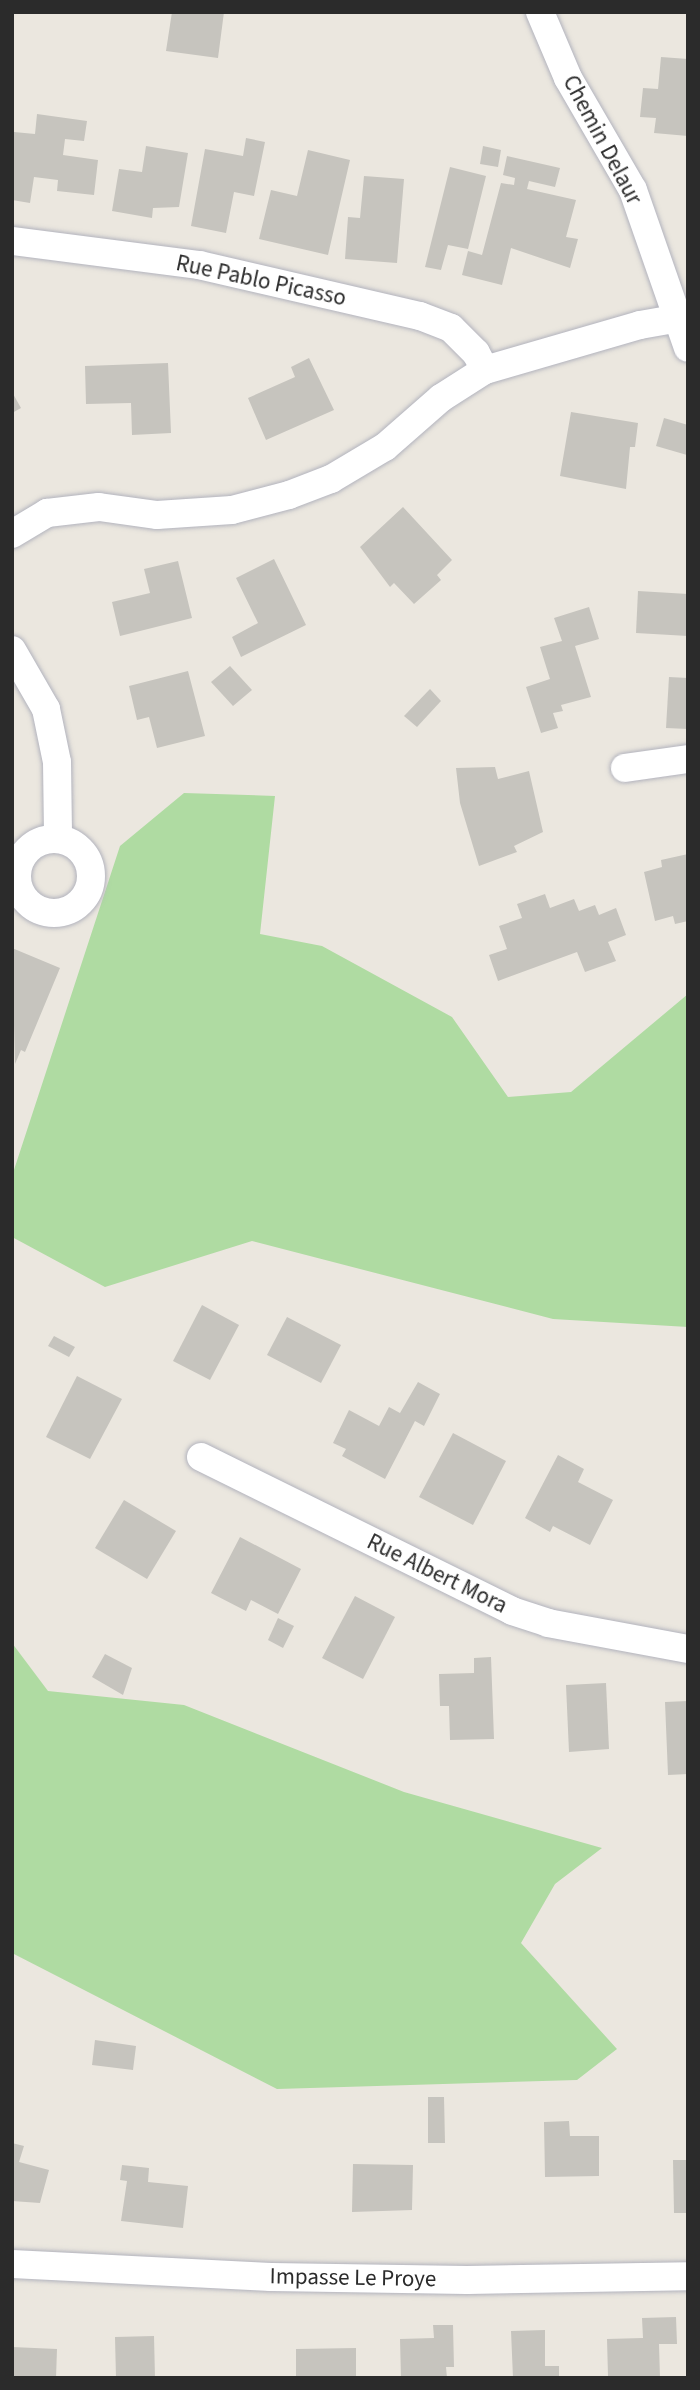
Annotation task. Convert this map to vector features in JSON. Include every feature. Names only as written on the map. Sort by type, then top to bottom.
[{"type":"street","name":"Chemin Delaur","points":[[540,12],[568,78],[633,190],[675,318],[688,348]]},
{"type":"street","name":"Rue Pablo Picasso","points":[[12,241],[200,265],[421,316],[451,328],[477,353],[485,370]]},
{"type":"street","points":[[12,534],[47,513],[99,507],[157,515],[232,510],[289,495],[331,478],[384,447],[441,398],[485,370],[675,318]]},
{"type":"street","points":[[12,650],[46,709],[57,762],[58,838]]},
{"type":"street","points":[[625,768],[688,759]]},
{"type":"street","name":"Rue Albert Mora","points":[[201,1457],[512,1611],[548,1623],[688,1649]]},
{"type":"street","name":"Impasse Le Proye","points":[[15,2264],[271,2277],[467,2280],[688,2276]]},
{"type":"green space","points":[[184,793],[275,796],[260,934],[322,946],[452,1017],[508,1097],[571,1092],[688,994],[688,1327],[553,1319],[252,1241],[105,1287],[12,1237],[12,1176],[120,846]]},
{"type":"green space","points":[[12,1643],[48,1691],[184,1705],[404,1792],[602,1848],[555,1884],[521,1943],[617,2049],[577,2080],[277,2089],[12,1953]]},
{"type":"building","points":[[172,12],[224,12],[218,58],[166,51]]},
{"type":"building","points":[[661,57],[688,59],[688,136],[654,133],[656,118],[640,117],[643,88],[658,89]]},
{"type":"building","points":[[37,114],[87,121],[84,141],[65,139],[63,155],[98,160],[94,195],[57,191],[58,180],[34,177],[30,203],[12,200],[14,132],[35,134]]},
{"type":"building","points":[[246,138],[265,142],[254,196],[234,192],[226,233],[191,226],[205,149],[243,156]]},
{"type":"building","points":[[146,146],[188,153],[179,207],[153,208],[152,218],[112,211],[119,169],[142,172]]},
{"type":"building","points":[[483,146],[501,150],[498,167],[480,164]]},
{"type":"building","points":[[308,150],[350,160],[328,255],[259,239],[271,190],[297,196]]},
{"type":"building","points":[[507,156],[560,168],[555,187],[529,181],[527,189],[576,200],[566,237],[578,239],[570,268],[511,248],[502,285],[462,275],[468,251],[482,255],[501,183],[514,185],[515,178],[503,175]]},
{"type":"building","points":[[450,167],[486,176],[468,249],[448,245],[441,270],[425,267]]},
{"type":"building","points":[[364,176],[404,179],[397,263],[345,259],[348,217],[360,218]]},
{"type":"building","points":[[309,358],[334,410],[266,440],[248,398],[295,377],[291,367]]},
{"type":"building","points":[[168,363],[171,433],[132,435],[131,403],[86,404],[85,366]]},
{"type":"building","points":[[12,392],[21,408],[12,413]]},
{"type":"building","points":[[571,412],[638,423],[635,447],[630,447],[626,489],[560,476]]},
{"type":"building","points":[[664,418],[688,425],[687,455],[656,446]]},
{"type":"building","points":[[403,507],[452,560],[437,575],[441,580],[414,604],[394,583],[390,587],[360,547]]},
{"type":"building","points":[[274,559],[306,625],[241,657],[232,637],[258,623],[236,578]]},
{"type":"building","points":[[178,561],[192,618],[120,636],[112,602],[150,593],[144,569]]},
{"type":"building","points":[[638,591],[688,594],[688,636],[636,633]]},
{"type":"building","points":[[589,607],[599,639],[575,646],[591,697],[561,705],[563,711],[553,713],[558,728],[541,733],[526,687],[550,679],[540,647],[562,641],[554,618]]},
{"type":"building","points":[[230,666],[252,690],[233,706],[211,682]]},
{"type":"building","points":[[188,671],[205,736],[157,748],[149,717],[137,720],[129,686]]},
{"type":"building","points":[[669,677],[688,678],[688,729],[666,728]]},
{"type":"building","points":[[430,689],[441,701],[417,727],[404,716]]},
{"type":"building","points":[[495,767],[498,779],[529,771],[543,832],[514,846],[517,852],[479,866],[460,803],[456,768]]},
{"type":"building","points":[[688,854],[688,921],[675,924],[673,916],[655,921],[644,872],[662,867],[661,860]]},
{"type":"building","points":[[545,894],[550,908],[574,899],[579,911],[595,905],[599,915],[616,908],[626,935],[608,942],[616,961],[585,972],[577,952],[498,981],[489,955],[507,949],[499,926],[522,918],[517,904]]},
{"type":"building","points":[[12,948],[60,968],[25,1052],[21,1050],[15,1064]]},
{"type":"building","points":[[202,1305],[239,1325],[210,1380],[173,1361]]},
{"type":"building","points":[[287,1317],[341,1345],[321,1383],[267,1355]]},
{"type":"building","points":[[54,1336],[75,1347],[69,1357],[48,1346]]},
{"type":"building","points":[[77,1376],[122,1399],[90,1459],[46,1437]]},
{"type":"building","points":[[418,1382],[440,1394],[424,1426],[415,1421],[385,1479],[342,1456],[346,1449],[333,1443],[349,1410],[379,1426],[389,1407],[400,1413]]},
{"type":"building","points":[[453,1433],[506,1461],[473,1525],[419,1497]]},
{"type":"building","points":[[558,1455],[584,1469],[578,1482],[613,1500],[590,1545],[553,1526],[550,1532],[525,1518]]},
{"type":"building","points":[[124,1500],[176,1531],[147,1579],[95,1548]]},
{"type":"building","points":[[240,1537],[301,1569],[278,1614],[251,1600],[246,1611],[211,1593]]},
{"type":"building","points":[[355,1596],[395,1617],[363,1679],[322,1658]]},
{"type":"building","points":[[278,1618],[294,1626],[283,1648],[268,1640]]},
{"type":"building","points":[[105,1654],[132,1668],[123,1695],[92,1677]]},
{"type":"building","points":[[491,1657],[494,1739],[450,1740],[449,1706],[440,1706],[439,1674],[474,1673],[474,1658]]},
{"type":"building","points":[[606,1683],[609,1749],[569,1752],[566,1685]]},
{"type":"building","points":[[688,1701],[688,1774],[668,1775],[665,1702]]},
{"type":"building","points":[[95,2040],[136,2046],[133,2070],[92,2065]]},
{"type":"building","points":[[428,2097],[444,2097],[445,2143],[428,2143]]},
{"type":"building","points":[[569,2121],[570,2136],[599,2136],[599,2176],[545,2177],[544,2122]]},
{"type":"building","points":[[12,2143],[24,2146],[19,2162],[49,2170],[40,2203],[12,2201]]},
{"type":"building","points":[[673,2160],[688,2160],[688,2213],[674,2213]]},
{"type":"building","points":[[353,2164],[413,2165],[412,2210],[352,2212]]},
{"type":"building","points":[[122,2165],[149,2168],[148,2182],[188,2186],[183,2228],[121,2221],[127,2181],[120,2180]]},
{"type":"building","points":[[676,2317],[677,2344],[659,2344],[660,2378],[608,2376],[607,2339],[643,2338],[642,2318]]},
{"type":"building","points":[[433,2325],[453,2325],[454,2367],[446,2367],[447,2378],[401,2378],[400,2339],[434,2338]]},
{"type":"building","points":[[545,2330],[545,2366],[559,2366],[559,2378],[513,2378],[511,2331]]},
{"type":"building","points":[[154,2336],[155,2378],[116,2378],[115,2337]]},
{"type":"building","points":[[12,2347],[57,2349],[56,2378],[12,2378]]},
{"type":"building","points":[[356,2348],[356,2378],[296,2378],[296,2349]]}]
